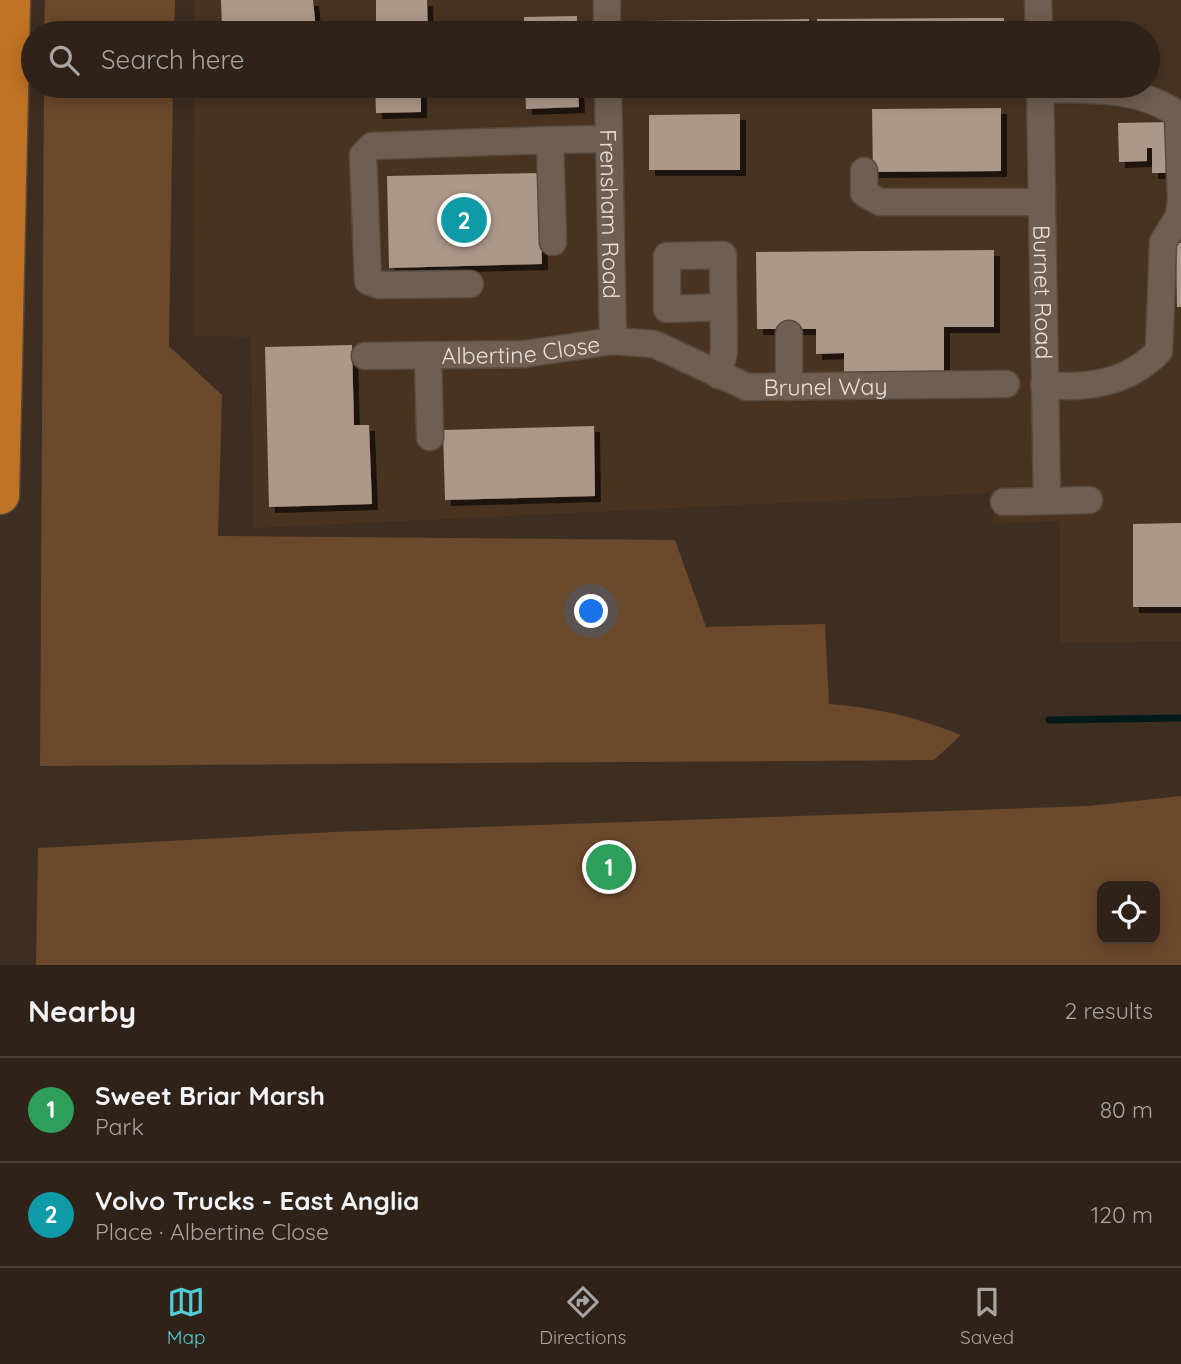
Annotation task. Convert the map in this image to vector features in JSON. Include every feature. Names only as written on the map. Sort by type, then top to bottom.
[{"type":"highway","points":[[0,495],[10,0]]},
{"type":"street","points":[[607,0],[607,21]]},
{"type":"street","points":[[1038,0],[1039,21]]},
{"type":"street","name":"Frensham Road","points":[[608,98],[613,341]]},
{"type":"street","name":"Burnet Road","points":[[1040,98],[1047,500]]},
{"type":"street","points":[[1044,385],[1072,387],[1104,383],[1141,369],[1159,351],[1163,242],[1178,218],[1181,202],[1178,115],[1169,108],[1133,98]]},
{"type":"street","points":[[470,284],[379,285],[368,281],[365,269],[363,155],[372,146],[609,139]]},
{"type":"street","points":[[550,140],[553,242]]},
{"type":"street","points":[[864,171],[864,193],[880,202],[1042,202]]},
{"type":"street","points":[[718,375],[724,352],[723,307]]},
{"type":"street","points":[[789,334],[789,387]]},
{"type":"street","name":"Albertine Close","points":[[365,356],[428,358],[523,354],[613,341]]},
{"type":"street","name":"Brunel Way","points":[[613,341],[654,344],[747,387],[1006,384]]},
{"type":"street","name":"Albertine Close","points":[[428,358],[430,437]]},
{"type":"street","points":[[1004,502],[1088,500]]},
{"type":"shaded area","points":[[45,0],[175,0],[174,21],[44,21]]},
{"type":"shaded area","points":[[194,0],[1181,0],[1181,641],[1060,643],[1060,521],[993,524],[993,493],[254,528],[251,337],[193,336],[194,98],[1160,98],[1160,21],[194,21]]},
{"type":"shaded area","points":[[44,98],[173,98],[169,346],[222,395],[218,536],[675,540],[706,627],[825,624],[829,704],[896,714],[961,735],[934,760],[40,766]]},
{"type":"shaded area","points":[[1181,796],[1181,965],[36,965],[38,848],[333,832],[1089,806]]},
{"type":"building","points":[[221,0],[313,0],[315,21],[222,21]]},
{"type":"building","points":[[376,0],[427,0],[428,21],[376,21]]},
{"type":"building","points":[[577,16],[577,21],[524,21],[524,17]]},
{"type":"building","points":[[1004,18],[1004,21],[817,21]]},
{"type":"building","points":[[809,19],[809,21],[644,21]]},
{"type":"building","points":[[375,98],[421,98],[421,112],[376,113]]},
{"type":"building","points":[[526,98],[579,98],[579,107],[526,109]]},
{"type":"building","points":[[1001,108],[1001,171],[873,172],[872,109]]},
{"type":"building","points":[[740,114],[740,170],[649,170],[649,115]]},
{"type":"building","points":[[1172,122],[1173,173],[1152,173],[1152,148],[1147,148],[1147,161],[1119,162],[1118,123]]},
{"type":"building","points":[[540,173],[542,264],[389,268],[387,176]]},
{"type":"building","points":[[1176,243],[1181,243],[1181,307],[1177,307]]},
{"type":"building","points":[[994,250],[994,327],[944,327],[944,374],[844,375],[844,353],[816,354],[816,329],[757,329],[756,252]]},
{"type":"building","points":[[352,345],[354,425],[369,425],[372,504],[269,507],[265,347]]},
{"type":"building","points":[[594,426],[595,496],[445,500],[443,430]]},
{"type":"building","points":[[1181,523],[1181,607],[1133,607],[1133,524]]},
{"type":"waterway","points":[[1049,720],[1181,718]]},
{"type":"place","name":"Volvo Trucks - East Anglia","points":[[464,220]]},
{"type":"place","name":"Sweet Briar Marsh","points":[[609,867]]}]
